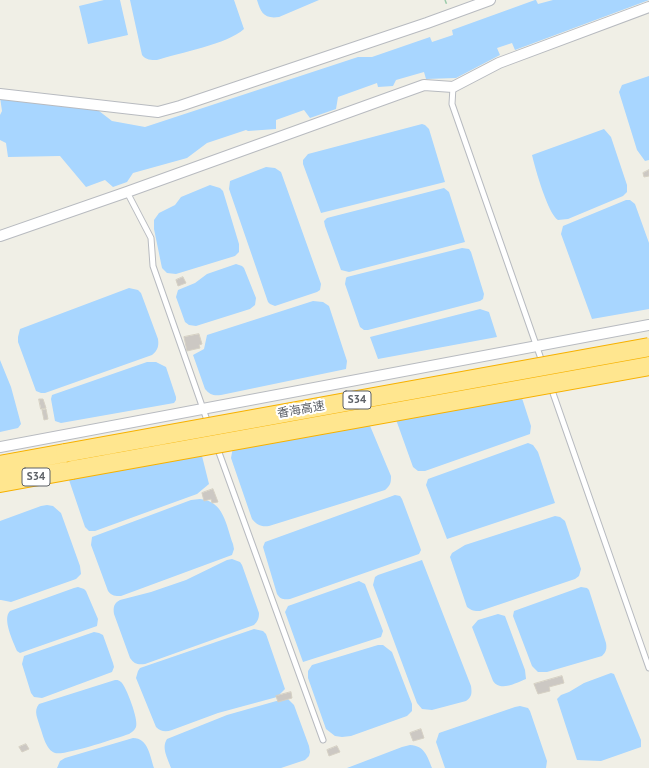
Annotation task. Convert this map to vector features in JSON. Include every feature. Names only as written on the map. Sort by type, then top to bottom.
[{"type":"highway","name":"香海高速","points":[[0,465],[649,347]]},
{"type":"highway","name":"香海高速","points":[[0,483],[649,366]]},
{"type":"street","points":[[0,94],[158,112],[420,26],[490,0]]},
{"type":"street","points":[[0,236],[424,85],[453,87],[499,64],[649,7]]},
{"type":"street","points":[[0,447],[536,345],[649,325]]},
{"type":"lane","points":[[453,87],[452,104],[649,668]]},
{"type":"lane","points":[[127,192],[152,238],[153,266],[211,430]]},
{"type":"lane","points":[[214,437],[323,740]]},
{"type":"water","points":[[104,0],[120,0],[128,35],[88,44],[79,6]]},
{"type":"water","points":[[130,0],[234,0],[244,29],[227,39],[203,48],[157,60],[145,58],[142,55]]},
{"type":"water","points":[[257,0],[319,0],[279,17],[270,17],[262,12]]},
{"type":"water","points":[[535,0],[538,4],[553,0],[649,0],[515,50],[512,43],[497,48],[500,55],[456,78],[426,79],[424,72],[396,80],[393,86],[378,87],[377,83],[338,97],[336,109],[310,118],[304,110],[276,120],[276,129],[246,130],[207,143],[187,158],[133,173],[127,182],[113,187],[105,180],[86,187],[60,156],[8,157],[6,143],[0,140],[0,115],[2,111],[0,97],[90,104],[112,121],[145,127],[358,57],[372,57],[430,37],[432,42],[453,35],[452,30]]},
{"type":"water","points":[[649,76],[649,160],[645,161],[637,150],[619,92],[622,85]]},
{"type":"water","points":[[422,124],[429,129],[445,182],[321,213],[303,164],[303,160],[308,154]]},
{"type":"water","points":[[604,129],[611,137],[627,185],[627,192],[623,196],[568,219],[558,220],[554,216],[546,200],[532,155]]},
{"type":"water","points":[[266,167],[275,168],[281,172],[321,284],[320,290],[317,292],[275,306],[268,302],[229,189],[230,181]]},
{"type":"water","points":[[210,185],[220,188],[223,191],[239,244],[239,252],[235,256],[176,274],[167,273],[162,268],[154,229],[154,220],[159,213],[175,205],[181,197]]},
{"type":"water","points":[[444,188],[449,192],[465,242],[349,272],[341,270],[325,226],[324,221],[327,218]]},
{"type":"water","points":[[626,200],[630,200],[635,204],[649,243],[649,309],[592,319],[561,234],[563,226]]},
{"type":"water","points":[[462,248],[469,249],[471,252],[484,294],[483,299],[368,330],[364,330],[360,327],[345,284],[347,277]]},
{"type":"water","points":[[236,264],[244,268],[256,298],[255,305],[250,309],[196,326],[189,325],[185,322],[176,297],[178,290],[195,283],[207,274]]},
{"type":"water","points":[[129,288],[138,290],[141,293],[158,339],[158,348],[156,351],[152,355],[45,393],[36,391],[18,342],[20,329]]},
{"type":"water","points":[[313,301],[323,302],[329,306],[347,361],[346,369],[221,395],[212,395],[205,389],[193,355],[204,349],[207,335]]},
{"type":"water","points":[[480,309],[489,312],[497,337],[378,359],[370,337]]},
{"type":"water","points":[[0,360],[11,387],[21,424],[18,428],[0,432]]},
{"type":"water","points":[[147,362],[156,362],[166,367],[176,397],[174,403],[61,423],[55,421],[51,399],[52,395]]},
{"type":"water","points":[[521,395],[531,426],[530,434],[425,471],[418,471],[413,467],[394,414]]},
{"type":"water","points":[[368,421],[391,476],[390,483],[385,490],[269,526],[259,525],[252,519],[231,458],[233,447]]},
{"type":"water","points":[[528,443],[533,445],[538,452],[555,503],[447,539],[426,485],[428,479]]},
{"type":"water","points":[[201,452],[209,484],[197,494],[95,531],[89,531],[85,527],[68,477]]},
{"type":"water","points":[[395,495],[400,496],[402,499],[421,550],[419,554],[290,599],[282,599],[278,596],[263,547],[265,542]]},
{"type":"water","points":[[200,499],[214,504],[223,515],[233,544],[234,549],[232,555],[121,596],[109,593],[91,545],[92,537],[191,500]]},
{"type":"water","points":[[47,505],[53,506],[61,513],[80,566],[81,574],[76,579],[11,602],[0,600],[0,521]]},
{"type":"water","points":[[555,516],[560,517],[565,521],[581,569],[579,576],[575,579],[480,611],[467,607],[450,557],[452,553],[465,545]]},
{"type":"water","points":[[232,559],[240,562],[242,565],[259,613],[258,619],[254,625],[145,664],[133,662],[130,658],[114,614],[116,602],[186,580]]},
{"type":"water","points":[[422,560],[471,686],[471,695],[466,701],[432,710],[422,709],[417,703],[373,585],[375,577],[378,575]]},
{"type":"water","points":[[359,581],[365,584],[383,631],[381,637],[303,662],[285,612],[288,606]]},
{"type":"water","points":[[78,587],[86,591],[98,619],[97,626],[20,653],[17,651],[8,625],[7,619],[10,611]]},
{"type":"water","points":[[581,587],[589,590],[606,643],[605,652],[602,656],[547,672],[538,672],[532,666],[513,616],[514,611]]},
{"type":"water","points":[[498,614],[505,616],[525,670],[526,679],[508,686],[500,686],[493,681],[472,627],[478,620]]},
{"type":"water","points":[[254,629],[263,631],[266,634],[285,689],[277,697],[218,713],[170,731],[162,731],[158,729],[136,678],[140,668]]},
{"type":"water","points":[[94,632],[103,635],[114,667],[112,672],[42,698],[34,697],[31,693],[22,664],[24,656]]},
{"type":"water","points":[[378,645],[383,645],[392,652],[412,704],[412,711],[407,716],[351,736],[335,736],[326,729],[308,678],[308,671],[312,665]]},
{"type":"water","points":[[611,673],[614,674],[641,740],[641,747],[601,761],[577,760],[557,699],[561,695],[584,683]]},
{"type":"water","points":[[115,680],[121,682],[132,703],[136,718],[136,727],[134,730],[129,734],[103,743],[69,752],[55,753],[49,749],[45,742],[37,718],[36,709],[39,704]]},
{"type":"water","points":[[287,698],[294,705],[309,746],[309,756],[305,760],[281,768],[171,768],[165,750],[165,742],[167,739],[227,715]]},
{"type":"water","points":[[520,706],[528,708],[530,711],[547,761],[546,768],[445,768],[436,742],[439,733]]},
{"type":"water","points":[[133,738],[142,741],[148,748],[154,768],[57,768],[60,761],[65,758]]},
{"type":"water","points":[[410,745],[419,747],[425,752],[432,768],[347,768],[402,747]]},
{"type":"building","points":[[649,170],[649,176],[644,177],[643,173]]},
{"type":"building","points":[[183,277],[186,283],[178,286],[176,280]]},
{"type":"building","points":[[199,334],[202,344],[199,345],[200,348],[187,351],[184,337]]},
{"type":"building","points":[[39,399],[43,399],[46,408],[41,409]]},
{"type":"building","points":[[46,409],[48,419],[44,420],[42,410]]},
{"type":"building","points":[[213,489],[218,502],[212,503],[211,499],[204,501],[202,493]]},
{"type":"building","points":[[562,676],[564,683],[549,687],[550,691],[538,694],[534,684]]},
{"type":"building","points":[[291,692],[292,698],[278,702],[276,696]]},
{"type":"building","points":[[421,729],[424,738],[413,741],[410,733]]},
{"type":"building","points":[[26,744],[29,749],[22,752],[19,747]]},
{"type":"building","points":[[337,746],[340,752],[329,756],[327,750]]}]
